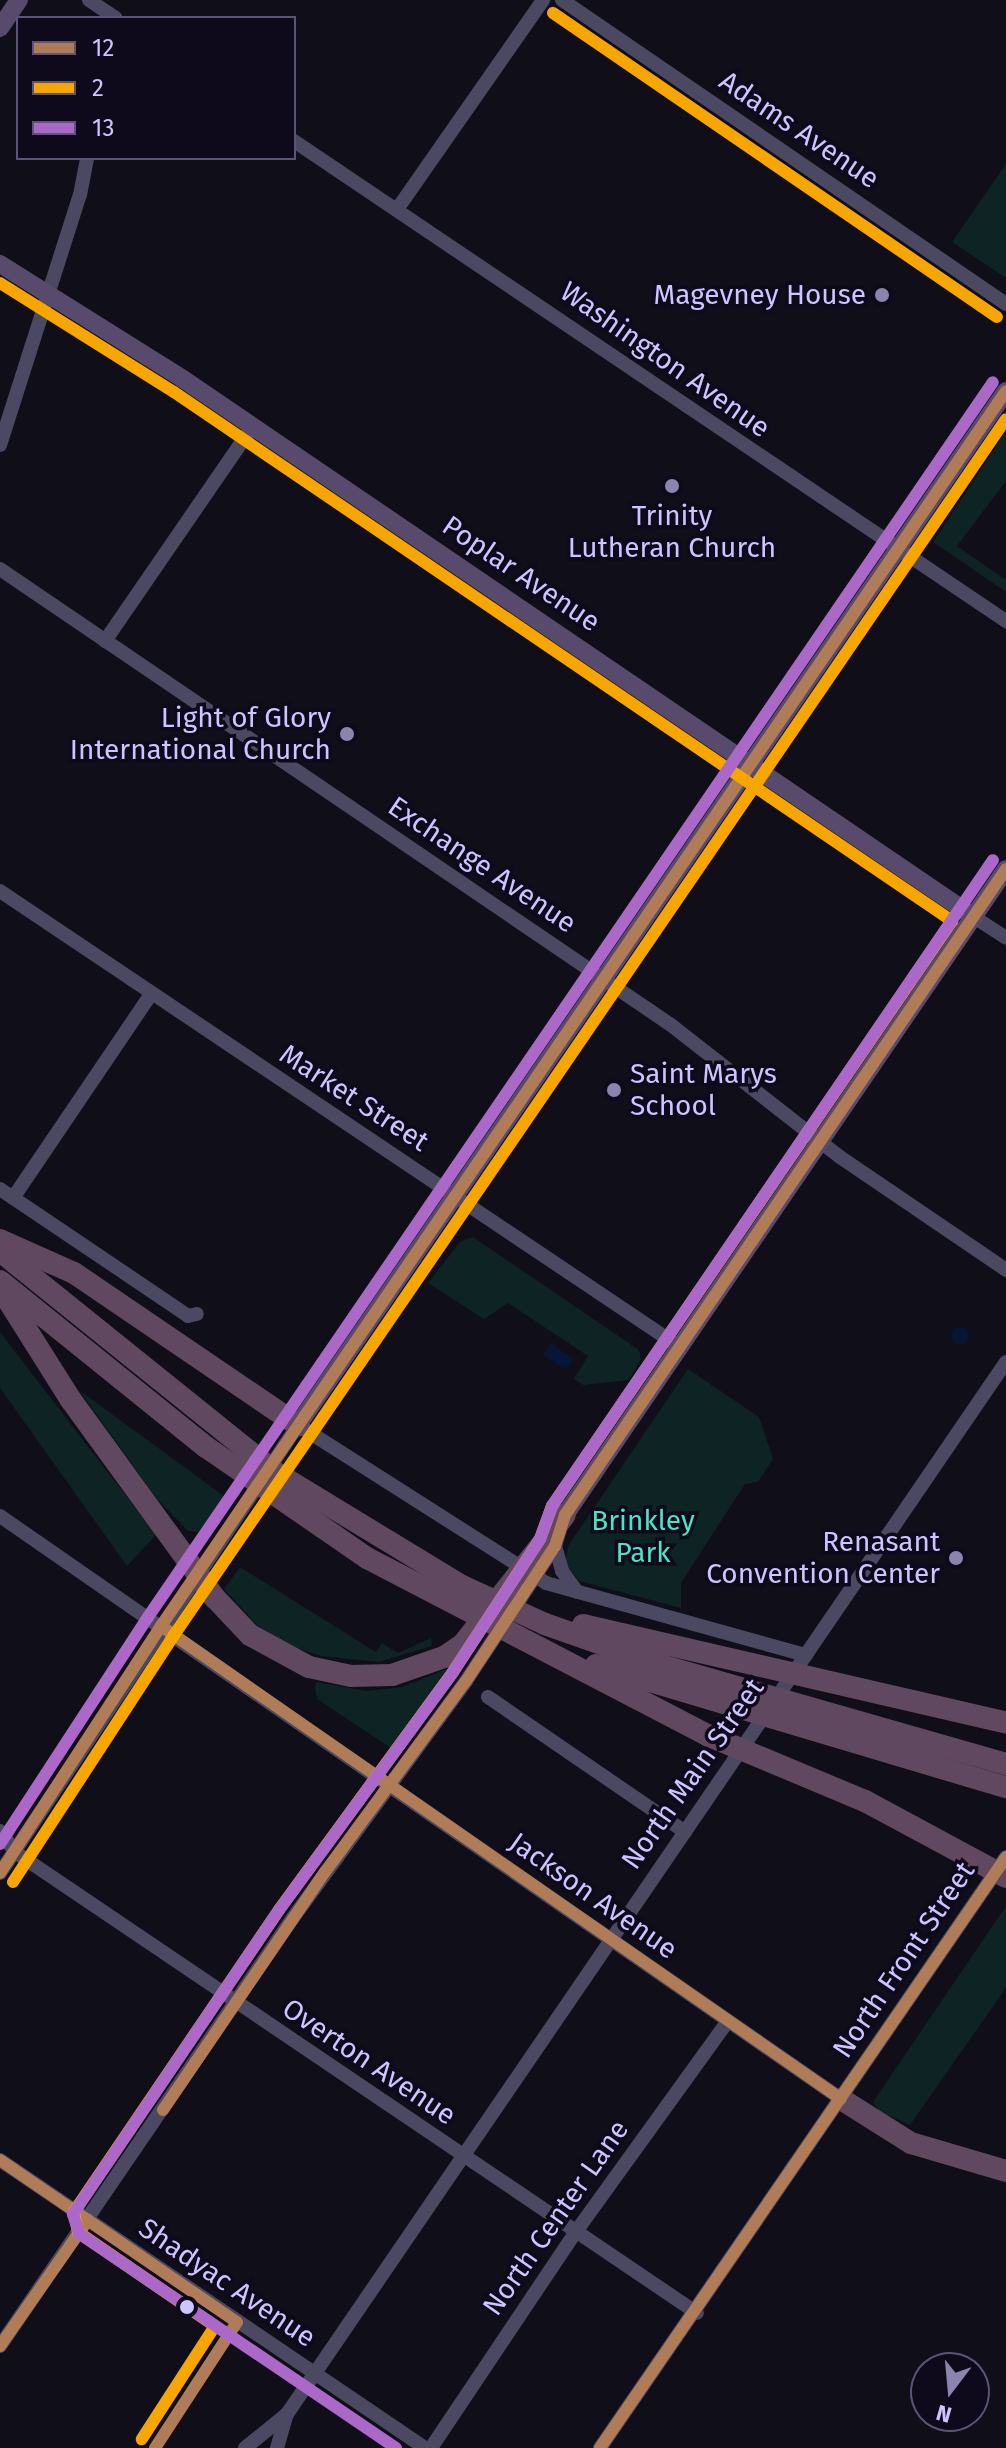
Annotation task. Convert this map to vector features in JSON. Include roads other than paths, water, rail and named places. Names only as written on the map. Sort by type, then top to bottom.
[{"type":"highway","points":[[0,1240],[74,1273],[298,1425]]},
{"type":"highway","points":[[0,1251],[212,1438],[362,1530],[505,1606],[664,1666],[1006,1764]]},
{"type":"highway","points":[[0,1281],[212,1438],[367,1558],[707,1735],[909,1822],[1006,1877]]},
{"type":"highway","points":[[0,1288],[154,1516],[215,1598],[250,1635],[290,1659],[329,1673],[370,1676],[410,1671],[463,1644],[528,1573],[565,1515]]},
{"type":"highway","points":[[505,1606],[1006,1723]]},
{"type":"highway","points":[[513,1634],[701,1699],[1006,1787]]},
{"type":"highway","points":[[841,2099],[889,2132],[939,2154],[1006,2171]]},
{"type":"main road","points":[[0,28],[19,0]]},
{"type":"main road","name":"Poplar Avenue","points":[[0,264],[253,426],[974,917]]},
{"type":"main road","points":[[298,1425],[1006,391]]},
{"type":"main road","points":[[565,1515],[1006,869]]},
{"type":"street","points":[[89,0],[113,16]]},
{"type":"street","points":[[398,208],[543,0]]},
{"type":"street","name":"Adams Avenue","points":[[562,0],[1006,304]]},
{"type":"street","name":"Washington Avenue","points":[[296,142],[686,402],[754,456],[1006,621]]},
{"type":"street","points":[[0,445],[80,195],[87,160]]},
{"type":"street","points":[[105,641],[253,426]]},
{"type":"street","name":"Exchange Avenue","points":[[0,569],[671,1025],[818,1141],[1006,1270]]},
{"type":"street","name":"Market Street","points":[[0,891],[680,1347]]},
{"type":"street","name":"Poplar Avenue","points":[[974,917],[1006,938]]},
{"type":"street","points":[[13,1198],[151,994]]},
{"type":"street","points":[[0,1189],[188,1316],[197,1314]]},
{"type":"street","name":"North Main Street","points":[[245,2448],[287,2414],[1006,1362]]},
{"type":"street","points":[[0,1873],[8,1850],[298,1425],[528,1573],[577,1592],[806,1655]]},
{"type":"street","points":[[0,2346],[235,2002],[388,1787],[528,1573],[555,1546],[565,1515]]},
{"type":"street","name":"Jackson Avenue","points":[[0,1516],[841,2099]]},
{"type":"street","points":[[555,1546],[562,1571],[577,1592]]},
{"type":"street","points":[[488,1697],[685,1832]]},
{"type":"street","name":"Overton Avenue","points":[[0,1831],[8,1850],[697,2313]]},
{"type":"street","name":"North Front Street","points":[[600,2448],[697,2313],[1006,1857]]},
{"type":"street","name":"North Center Lane","points":[[428,2448],[575,2233],[728,2021]]},
{"type":"street","name":"Shadyac Avenue","points":[[0,2160],[428,2448]]},
{"type":"street","name":"North Main Street","points":[[277,2448],[287,2414]]},
{"type":"water","points":[[960,1327],[969,1336],[960,1345],[951,1336]]},
{"type":"water","points":[[551,1343],[573,1359],[566,1370],[543,1355]]},
{"type":"place","name":"Magevney House","points":[[882,295]]},
{"type":"place","name":"Trinity Lutheran Church","points":[[672,486]]},
{"type":"place","name":"Light of Glory International Church","points":[[347,734]]},
{"type":"place","name":"Saint Marys School","points":[[614,1090]]},
{"type":"place","name":"Renasant Convention Center","points":[[956,1558]]},
{"type":"park label","name":"Brinkley Park","points":[[643,1537]]}]
